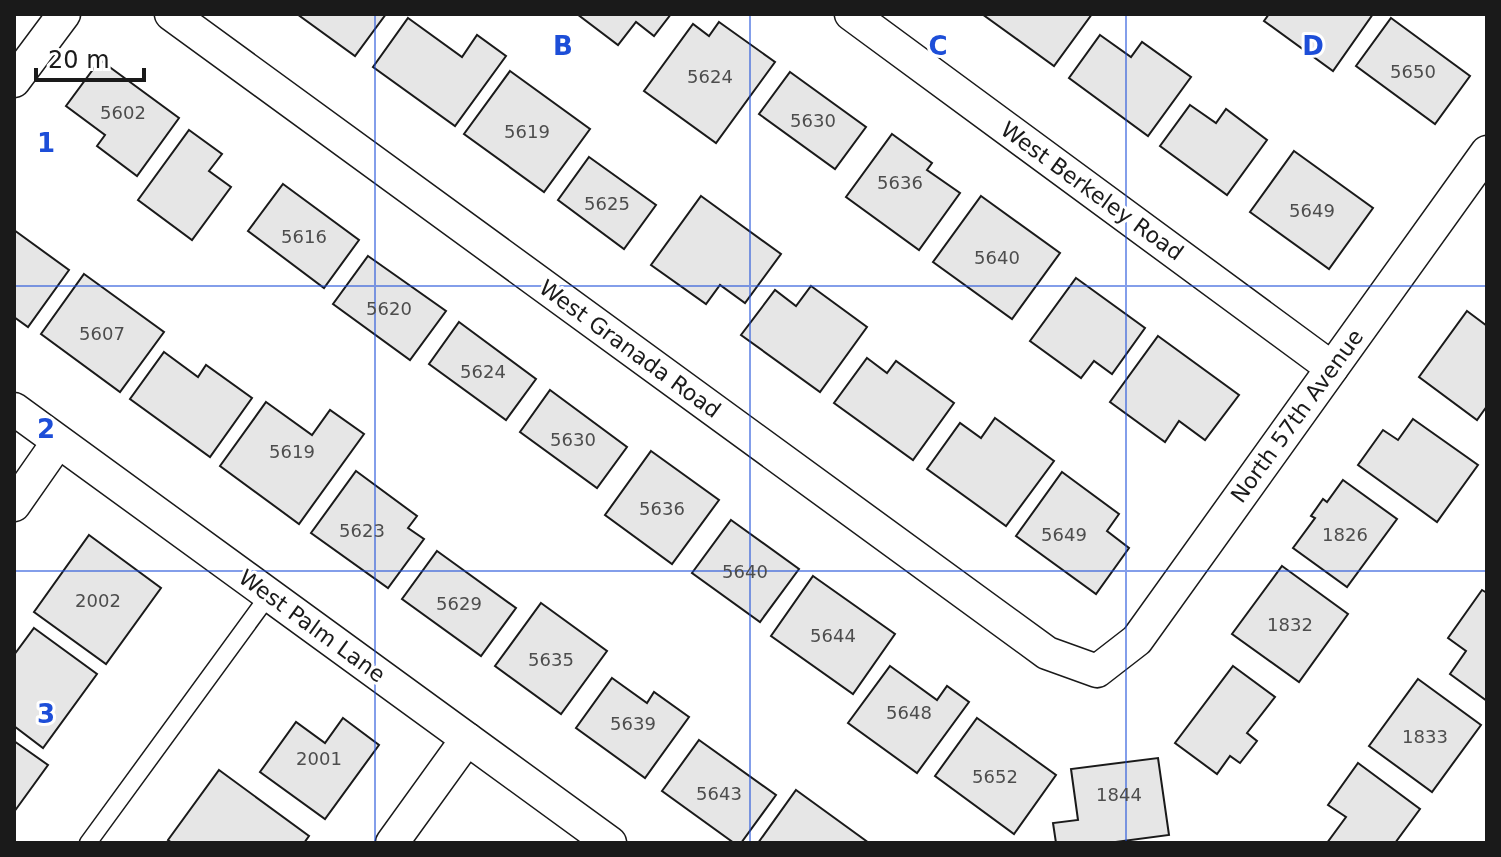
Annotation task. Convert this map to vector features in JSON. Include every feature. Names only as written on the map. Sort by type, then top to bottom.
[{"type":"street","points":[[14,81],[64,14]]},
{"type":"street","name":"West Granada Road","points":[[171,14],[1047,653],[1097,671]]},
{"type":"street","name":"West Berkeley Road","points":[[851,14],[1332,368]]},
{"type":"street","name":"North 57th Avenue","points":[[1097,671],[1137,640],[1487,152]]},
{"type":"street","name":"West Palm Lane","points":[[14,409],[610,843]]},
{"type":"street","points":[[14,505],[58,442]]},
{"type":"street","points":[[392,843],[467,739]]},
{"type":"lane","points":[[88,843],[269,595]]},
{"type":"building","points":[[297,14],[386,14],[355,56]]},
{"type":"building","points":[[577,14],[671,14],[654,36],[636,22],[618,45]]},
{"type":"building","points":[[982,14],[1092,14],[1054,66]]},
{"type":"building","points":[[1269,14],[1373,14],[1333,71],[1264,21]]},
{"type":"building","points":[[408,18],[462,57],[477,35],[506,56],[455,126],[373,67]]},
{"type":"building","points":[[1391,18],[1470,76],[1435,124],[1356,66]]},
{"type":"building","points":[[719,22],[775,62],[716,143],[644,91],[693,24],[709,36]]},
{"type":"building","points":[[1100,35],[1131,57],[1142,42],[1191,77],[1148,136],[1069,78]]},
{"type":"building","points":[[100,60],[179,118],[137,176],[97,146],[105,135],[66,106]]},
{"type":"building","points":[[510,71],[590,129],[544,192],[464,134]]},
{"type":"building","points":[[790,72],[866,127],[835,169],[759,114]]},
{"type":"building","points":[[1190,105],[1216,123],[1226,109],[1267,140],[1227,195],[1160,146]]},
{"type":"building","points":[[189,130],[222,154],[209,171],[231,187],[192,240],[138,200]]},
{"type":"building","points":[[892,134],[932,163],[927,170],[960,193],[919,250],[846,197]]},
{"type":"building","points":[[1294,151],[1373,208],[1329,269],[1250,212]]},
{"type":"building","points":[[589,157],[656,205],[624,249],[558,200]]},
{"type":"building","points":[[283,184],[359,240],[324,288],[248,231]]},
{"type":"building","points":[[701,196],[781,254],[745,303],[720,285],[706,304],[651,265]]},
{"type":"building","points":[[981,196],[1060,253],[1012,319],[933,262]]},
{"type":"building","points":[[14,230],[69,270],[28,327],[14,317]]},
{"type":"building","points":[[368,256],[446,311],[410,360],[333,304]]},
{"type":"building","points":[[84,274],[164,332],[120,392],[41,334]]},
{"type":"building","points":[[1076,278],[1145,328],[1112,374],[1094,361],[1081,378],[1030,341]]},
{"type":"building","points":[[811,286],[867,327],[820,392],[741,335],[775,290],[796,306]]},
{"type":"building","points":[[1467,311],[1487,326],[1487,406],[1477,420],[1419,377]]},
{"type":"building","points":[[459,322],[536,379],[506,420],[429,364]]},
{"type":"building","points":[[1158,336],[1239,395],[1205,440],[1179,421],[1165,442],[1110,402]]},
{"type":"building","points":[[164,352],[198,377],[206,365],[252,398],[210,457],[130,399]]},
{"type":"building","points":[[867,358],[887,373],[896,361],[954,403],[913,460],[834,403]]},
{"type":"building","points":[[550,390],[627,447],[597,488],[520,432]]},
{"type":"building","points":[[266,402],[312,435],[330,410],[364,434],[299,524],[220,466]]},
{"type":"building","points":[[995,418],[1054,461],[1006,526],[927,469],[960,423],[981,438]]},
{"type":"building","points":[[1413,419],[1478,465],[1437,522],[1358,465],[1383,430],[1398,440]]},
{"type":"building","points":[[651,451],[719,500],[672,564],[605,515]]},
{"type":"building","points":[[356,471],[417,516],[408,528],[424,539],[388,588],[311,533]]},
{"type":"building","points":[[1062,472],[1119,514],[1107,531],[1129,548],[1096,594],[1016,536]]},
{"type":"building","points":[[1343,480],[1397,519],[1347,587],[1293,548],[1315,518],[1311,516],[1323,499],[1327,502]]},
{"type":"building","points":[[731,520],[799,569],[760,622],[692,573]]},
{"type":"building","points":[[89,535],[161,588],[106,664],[34,612]]},
{"type":"building","points":[[437,551],[516,608],[481,656],[402,599]]},
{"type":"building","points":[[1282,566],[1348,614],[1299,682],[1232,634]]},
{"type":"building","points":[[813,576],[895,634],[853,694],[771,636]]},
{"type":"building","points":[[1482,590],[1487,593],[1487,701],[1450,674],[1466,651],[1448,638]]},
{"type":"building","points":[[541,603],[607,651],[561,714],[495,666]]},
{"type":"building","points":[[34,628],[97,674],[43,748],[14,726],[14,655]]},
{"type":"building","points":[[890,666],[937,700],[947,686],[969,702],[917,773],[848,723]]},
{"type":"building","points":[[1233,666],[1275,697],[1247,733],[1257,741],[1240,763],[1230,756],[1217,774],[1175,743]]},
{"type":"building","points":[[612,678],[647,703],[654,692],[689,717],[645,778],[576,728]]},
{"type":"building","points":[[1418,679],[1481,725],[1432,792],[1369,746]]},
{"type":"building","points":[[343,718],[379,745],[325,819],[260,772],[296,722],[325,743]]},
{"type":"building","points":[[977,718],[1056,775],[1014,834],[935,776]]},
{"type":"building","points":[[699,740],[776,795],[741,843],[734,843],[662,791]]},
{"type":"building","points":[[14,741],[48,765],[14,812]]},
{"type":"building","points":[[1158,758],[1169,835],[1108,843],[1056,843],[1053,823],[1078,820],[1071,769]]},
{"type":"building","points":[[1358,763],[1420,809],[1395,843],[1327,843],[1346,817],[1328,805]]},
{"type":"building","points":[[219,770],[309,836],[304,843],[172,843],[168,840]]},
{"type":"building","points":[[796,790],[869,843],[758,843]]}]
